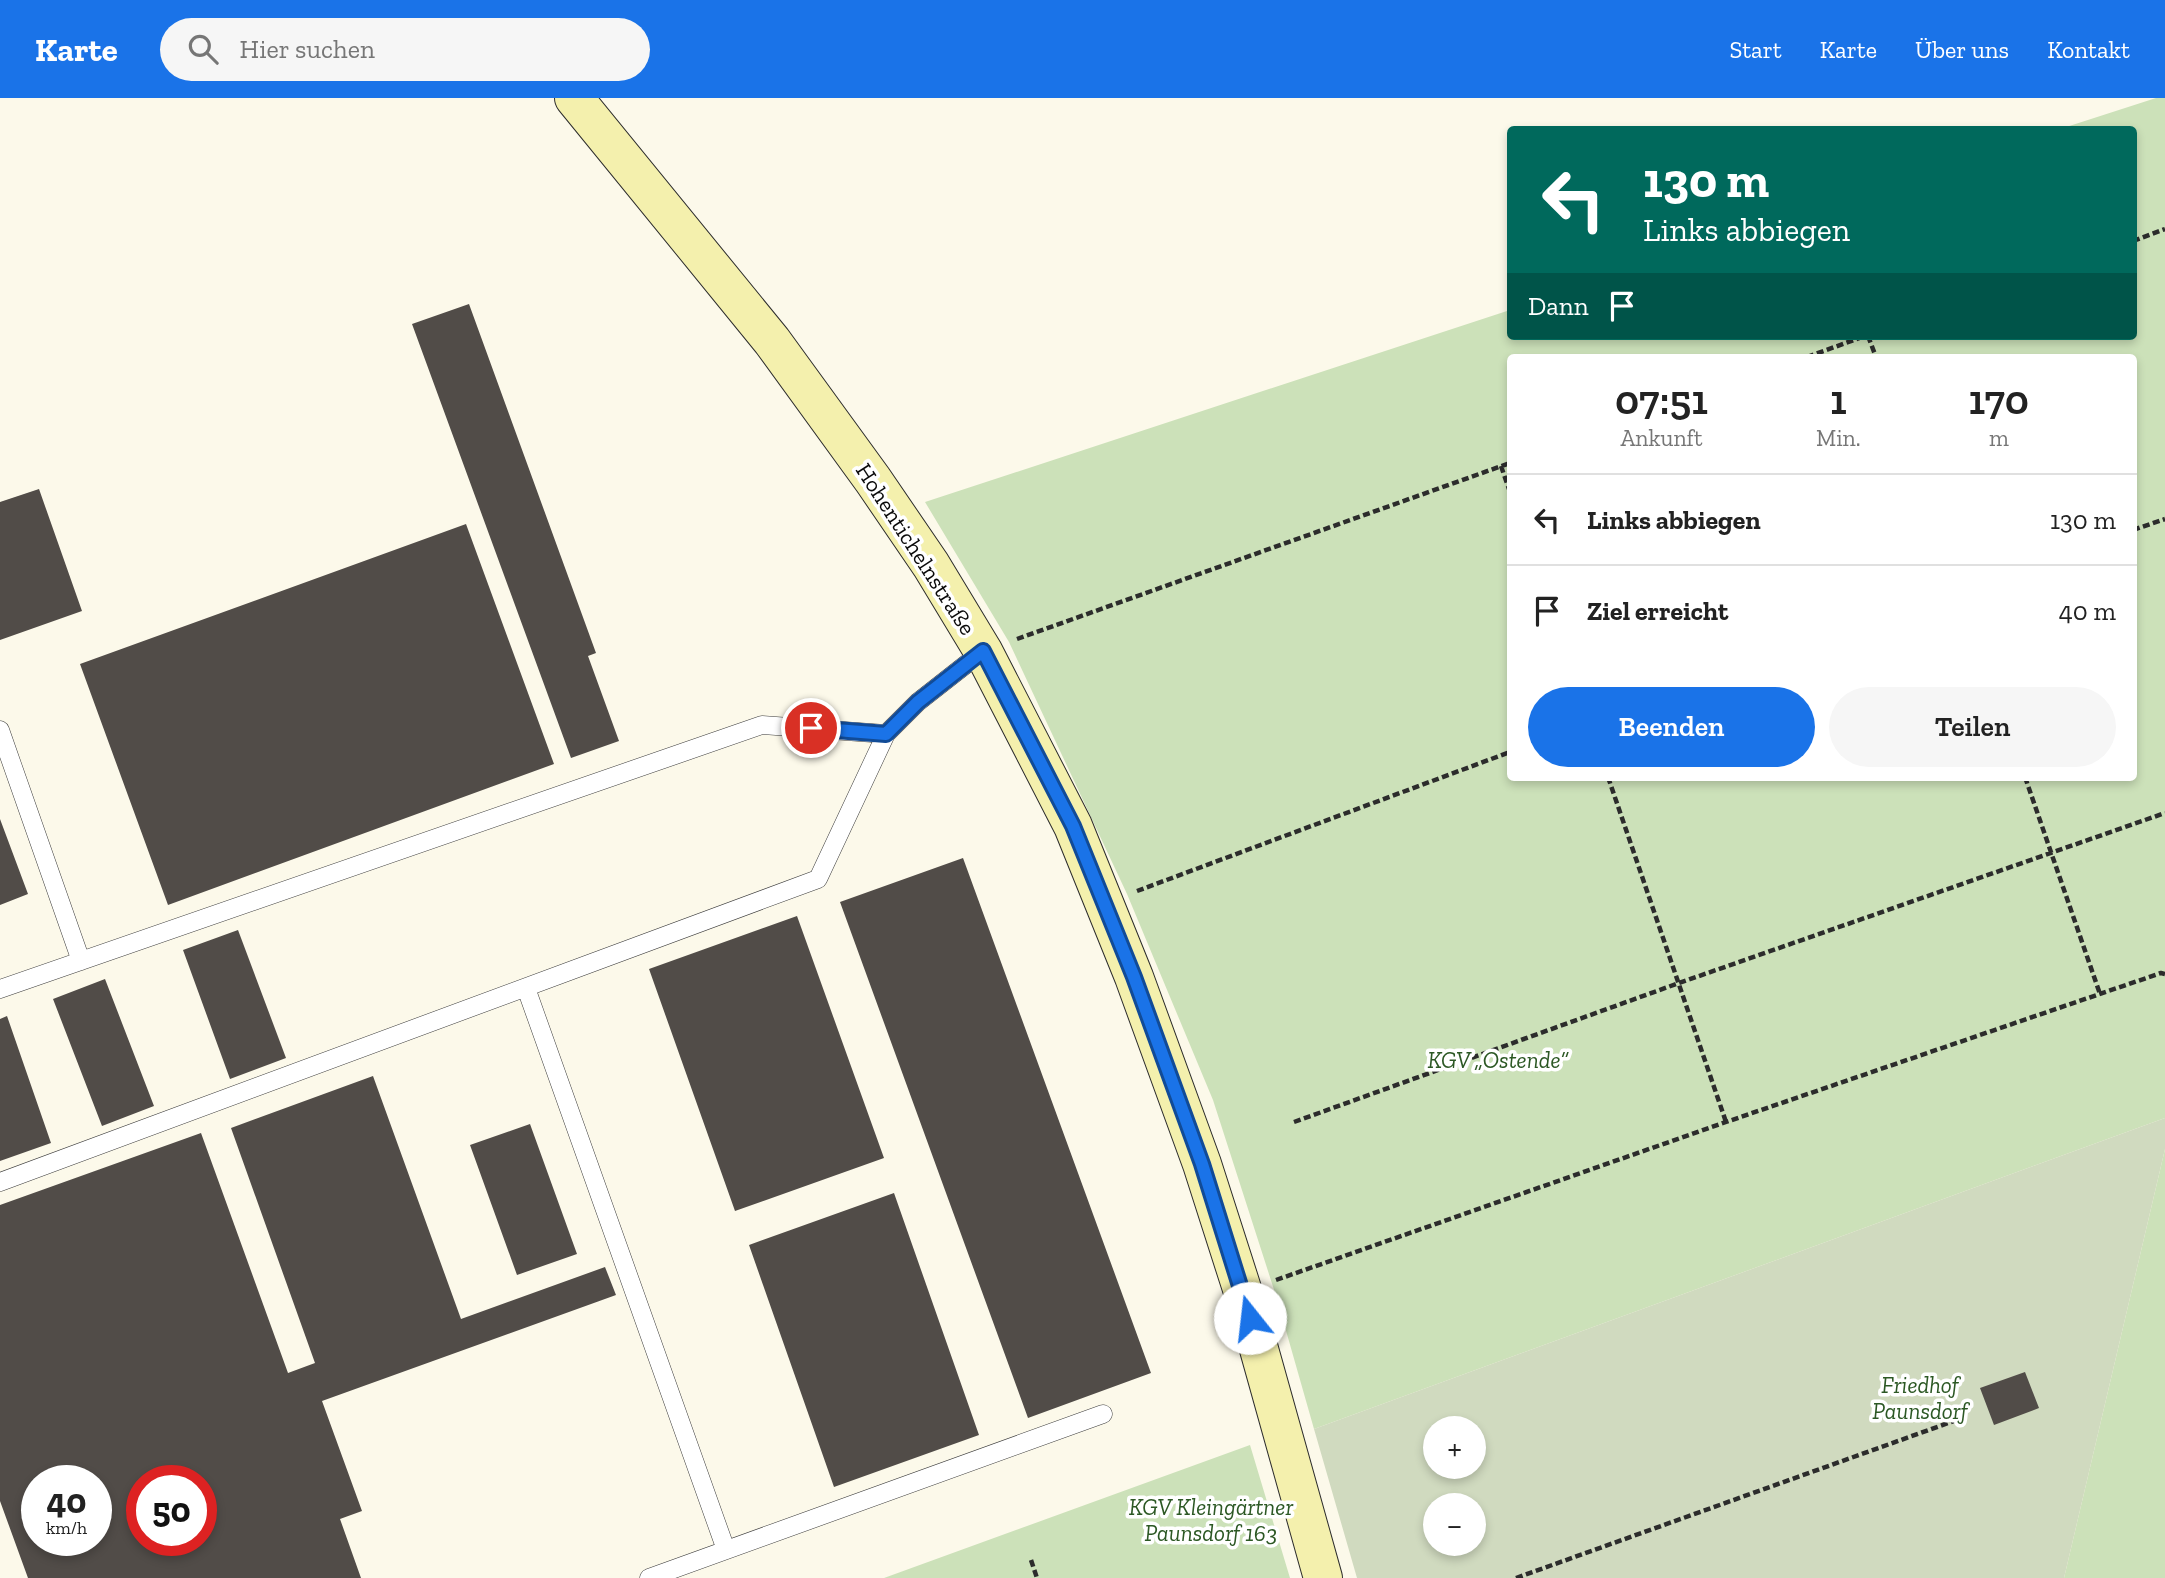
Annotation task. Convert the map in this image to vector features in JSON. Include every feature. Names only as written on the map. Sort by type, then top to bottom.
[{"type":"main road","name":"Hohentichelnstraße","points":[[574,98],[772,341],[873,480],[931,565],[983,651],[1073,826],[1169,1069],[1243,1292],[1323,1578]]},
{"type":"lane","points":[[0,1182],[818,879],[886,734],[918,702],[983,651]]},
{"type":"lane","points":[[0,989],[762,725],[886,734]]},
{"type":"lane","points":[[0,730],[81,961]]},
{"type":"lane","points":[[526,988],[726,1550]]},
{"type":"lane","points":[[649,1578],[1103,1414]]},
{"type":"path","points":[[2137,240],[2165,229]]},
{"type":"path","points":[[1816,354],[1856,340]]},
{"type":"path","points":[[983,651],[1507,464]]},
{"type":"path","points":[[1501,466],[1507,483]]},
{"type":"path","points":[[2137,529],[2165,519]]},
{"type":"path","points":[[1127,894],[1507,753]]},
{"type":"path","points":[[1609,781],[1726,1122]]},
{"type":"path","points":[[2026,781],[2099,994]]},
{"type":"path","points":[[1294,1122],[1679,983],[2165,813]]},
{"type":"path","points":[[1305,1270],[1726,1122],[2161,973],[2165,974]]},
{"type":"path","points":[[1516,1578],[1965,1417]]},
{"type":"path","points":[[1031,1560],[1037,1578]]},
{"type":"green space","name":"KGV „Ostende“","points":[[2156,98],[2165,98],[2165,1118],[1314,1429],[1277,1299],[1213,1100],[1127,894],[1009,642],[925,502],[1507,311],[1507,340],[2137,340],[2137,126],[2069,126]]},
{"type":"green space","name":"Friedhof Paunsdorf","points":[[2165,1118],[2165,1149],[2064,1578],[1357,1578],[1314,1429]]},
{"type":"green space","points":[[2165,1149],[2165,1578],[2064,1578]]},
{"type":"green space","name":"KGV Kleingärtner Paunsdorf 163","points":[[1250,1445],[1290,1578],[884,1578]]},
{"type":"building","points":[[469,304],[596,653],[588,656],[619,741],[571,758],[412,324]]},
{"type":"building","points":[[39,489],[82,611],[0,640],[0,502]]},
{"type":"building","points":[[466,524],[554,764],[168,905],[80,664]]},
{"type":"building","points":[[0,819],[28,894],[0,905]]},
{"type":"building","points":[[963,858],[1151,1373],[1028,1418],[840,902]]},
{"type":"building","points":[[797,916],[884,1158],[735,1211],[649,969]]},
{"type":"building","points":[[238,930],[286,1058],[230,1079],[183,950]]},
{"type":"building","points":[[105,979],[154,1106],[102,1126],[53,999]]},
{"type":"building","points":[[7,1016],[51,1143],[0,1161],[0,1019]]},
{"type":"building","points":[[373,1076],[461,1319],[605,1267],[616,1295],[322,1401],[362,1511],[340,1519],[361,1578],[28,1578],[0,1501],[0,1205],[201,1133],[288,1373],[315,1363],[231,1128]]},
{"type":"building","points":[[530,1124],[577,1254],[517,1275],[470,1145]]},
{"type":"building","points":[[894,1193],[979,1435],[834,1487],[749,1245]]},
{"type":"building","points":[[2025,1372],[2039,1408],[1994,1425],[1980,1388]]},
{"type":"route","points":[[811,728],[886,734],[918,702],[983,651],[1073,826],[1134,977],[1202,1164],[1250,1318]]}]
